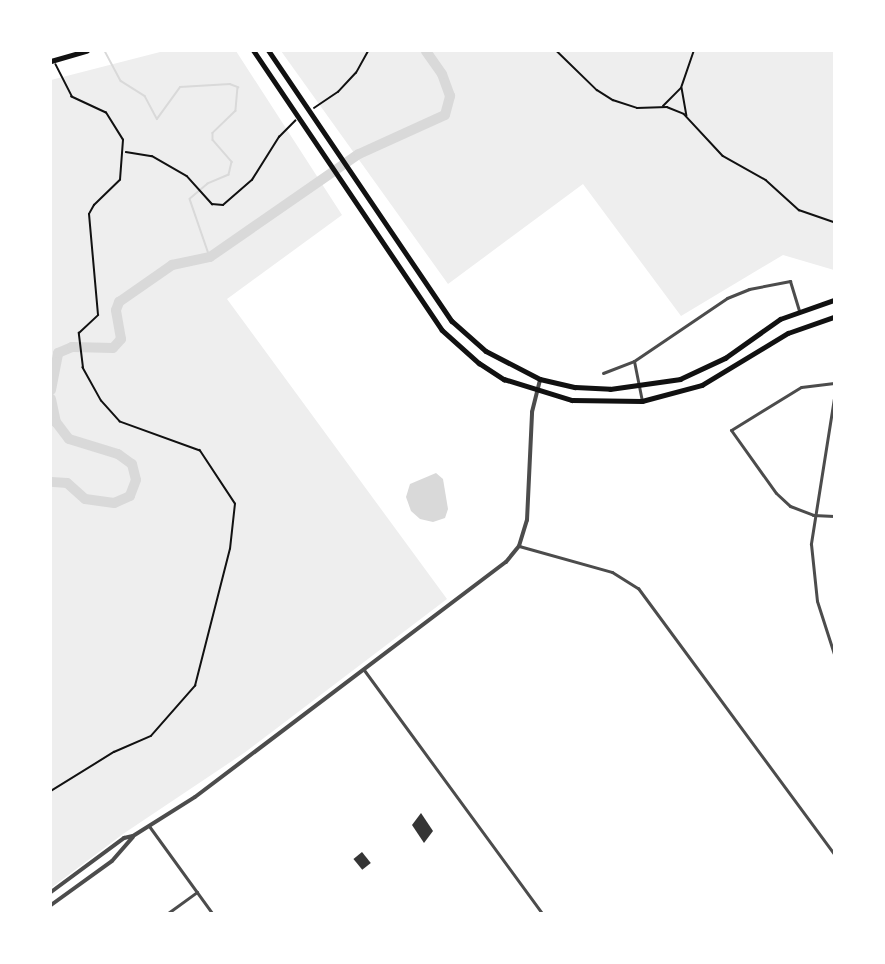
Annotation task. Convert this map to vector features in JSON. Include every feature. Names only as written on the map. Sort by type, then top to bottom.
[{"type":"main road","points":[[52,60],[87,51]]},
{"type":"main road","points":[[254,51],[428,311],[472,358],[504,379],[536,392],[586,401],[642,400],[702,385],[788,333],[834,317]]},
{"type":"main road","points":[[269,51],[438,303],[480,347],[540,379],[593,389],[642,387],[699,372],[799,310],[834,300]]},
{"type":"main road","points":[[428,311],[438,303]]},
{"type":"main road","points":[[472,358],[480,347]]},
{"type":"street","points":[[603,373],[634,361],[727,298],[749,289],[790,281],[799,310]]},
{"type":"street","points":[[634,361],[642,387],[642,400]]},
{"type":"street","points":[[51,905],[112,861],[133,836],[211,785],[496,573],[519,546],[529,505],[536,392],[540,379]]},
{"type":"street","points":[[834,382],[801,387],[731,430],[776,493],[790,506],[813,515],[834,516]]},
{"type":"street","points":[[834,398],[813,515],[812,570],[821,617],[834,654]]},
{"type":"street","points":[[519,546],[612,572],[638,588],[834,854]]},
{"type":"street","points":[[364,670],[542,913]]},
{"type":"street","points":[[149,826],[212,913]]},
{"type":"street","points":[[51,892],[124,838],[133,836]]},
{"type":"street","points":[[168,913],[197,892]]},
{"type":"path","points":[[314,108],[338,92],[356,74],[368,51]]},
{"type":"path","points":[[557,51],[597,90],[613,100],[637,108],[663,106],[688,117],[723,156],[766,180],[799,210],[834,222]]},
{"type":"path","points":[[663,106],[682,84],[694,51]]},
{"type":"path","points":[[51,791],[114,752],[151,736],[195,686],[230,549],[235,507],[200,451],[184,442],[128,427],[113,416],[101,401],[78,355],[78,338],[81,329],[98,315],[90,213],[94,205],[120,180],[124,152],[122,134],[113,120],[72,98],[52,60]]},
{"type":"path","points":[[682,84],[688,117]]},
{"type":"path","points":[[124,152],[146,153],[183,173],[216,205],[236,196],[252,180],[286,129],[304,114]]},
{"type":"shaded area","points":[[164,51],[236,51],[342,215],[227,299],[447,599],[244,753],[123,834],[51,888],[51,80]]},
{"type":"shaded area","points":[[281,51],[834,51],[834,270],[783,255],[681,316],[583,184],[448,284]]},
{"type":"shaded area","points":[[436,473],[443,479],[448,509],[445,518],[433,522],[420,519],[411,511],[406,497],[410,484]]},
{"type":"building","points":[[421,813],[433,831],[424,843],[412,825]]},
{"type":"building","points":[[362,852],[371,863],[362,870],[353,859]]},
{"type":"waterway","points":[[105,51],[121,81],[145,96],[157,119],[180,87],[230,84],[238,87],[236,111],[213,133],[213,140],[232,162],[229,175],[208,184],[190,199],[210,257]]},
{"type":"waterway","points":[[51,390],[58,353],[72,347],[113,348],[121,339],[116,310],[119,302],[172,265],[210,257],[359,154],[445,115],[450,96],[442,74],[426,51]]},
{"type":"waterway","points":[[51,399],[56,422],[69,439],[118,454],[132,464],[136,480],[130,496],[114,503],[85,499],[67,483],[51,482]]}]
